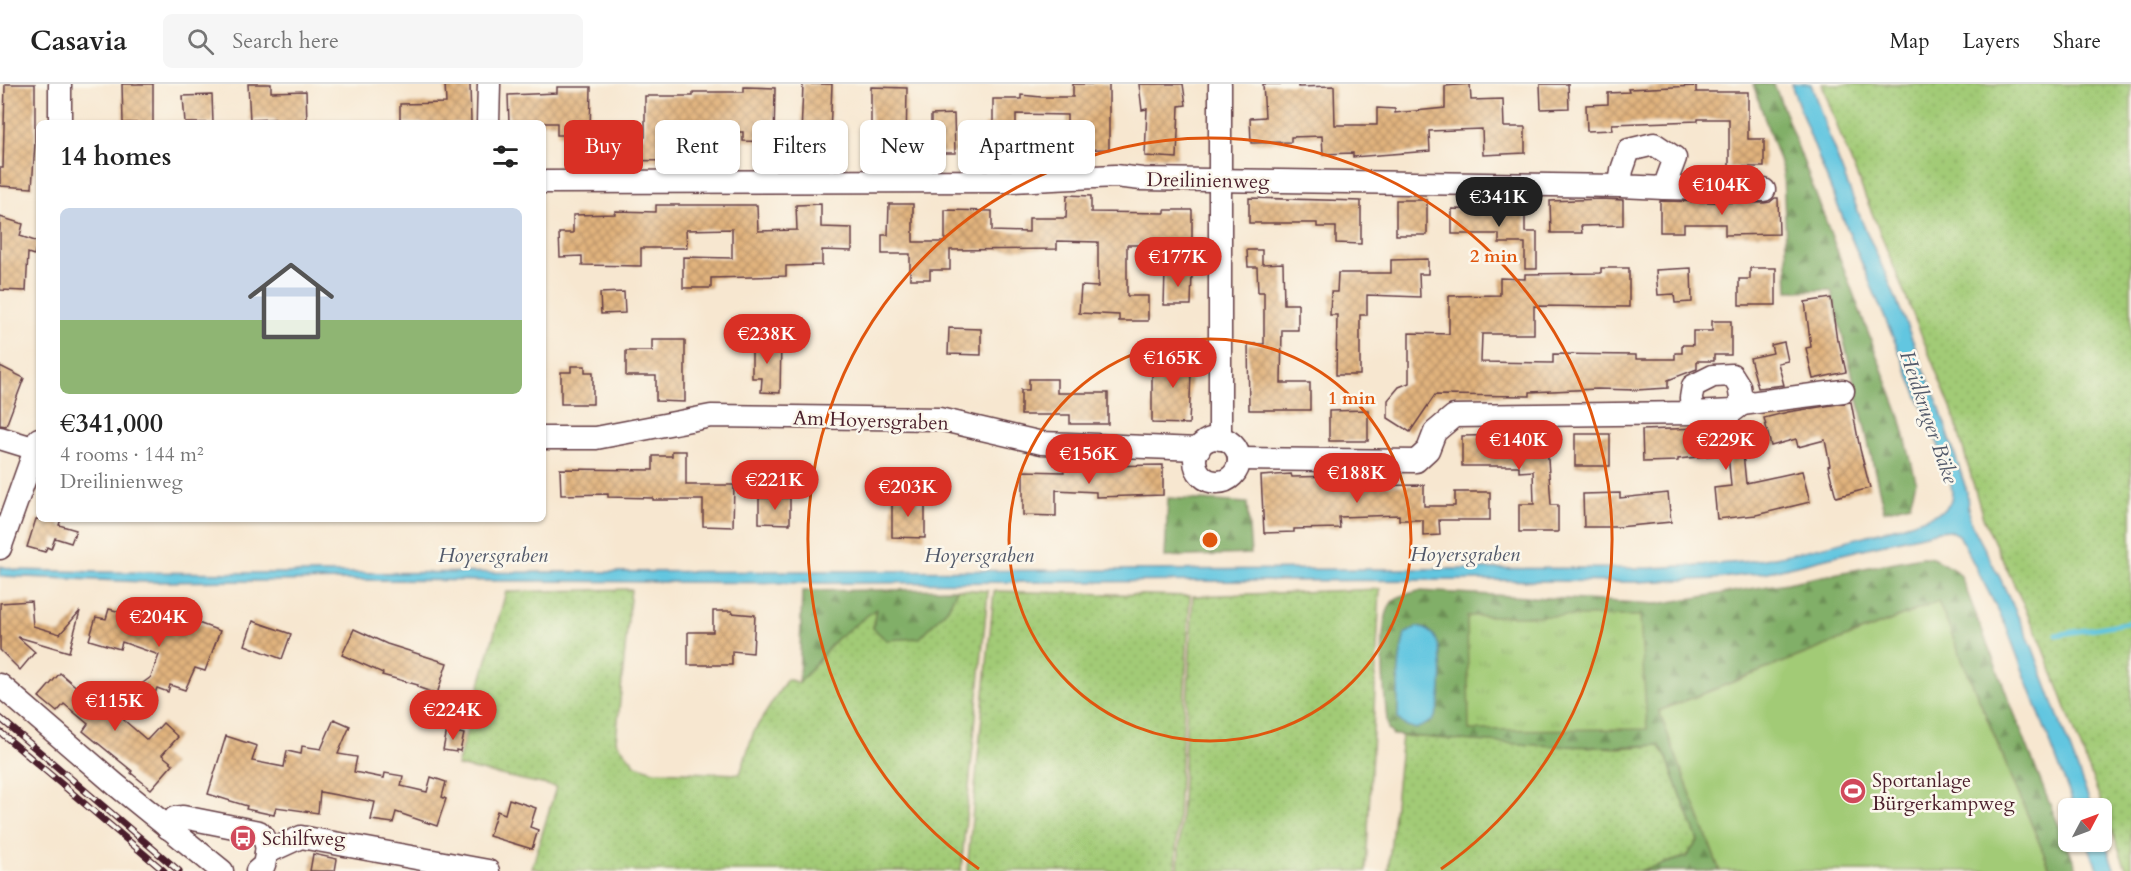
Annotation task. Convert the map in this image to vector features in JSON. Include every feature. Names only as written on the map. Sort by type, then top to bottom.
[{"type":"street","points":[[60,84],[60,120]]},
{"type":"street","points":[[488,120],[489,84]]},
{"type":"street","points":[[1220,84],[1220,439]]},
{"type":"street","points":[[1620,186],[1622,170],[1629,150],[1653,144],[1675,158],[1664,188]]},
{"type":"street","name":"Dreilinienweg","points":[[546,183],[1012,181],[1115,176],[1142,179],[1764,190]]},
{"type":"street","points":[[1692,413],[1691,398],[1694,386],[1713,376],[1732,375],[1739,386],[1742,404]]},
{"type":"street","points":[[1239,459],[1416,461],[1428,450],[1435,432],[1454,416],[1733,411],[1742,404],[1843,391]]},
{"type":"street","name":"Am Hoyersgraben","points":[[546,438],[596,438],[711,416],[939,419],[1042,443],[1198,449]]},
{"type":"street","points":[[0,438],[36,444]]},
{"type":"street","points":[[1220,439],[1232,443],[1237,450],[1238,469],[1231,477],[1223,481],[1211,481],[1203,477],[1197,467],[1196,456],[1198,449],[1209,440],[1220,439]]},
{"type":"street","points":[[0,548],[36,447]]},
{"type":"street","points":[[0,685],[222,871]]},
{"type":"street","points":[[168,828],[175,818],[183,817],[259,832],[265,840],[261,862]]},
{"type":"street","points":[[261,862],[301,837],[488,871]]},
{"type":"green space","points":[[1753,84],[1774,84],[1900,417],[1916,481],[1910,504],[1884,511],[1831,290],[1788,291],[1783,172]]},
{"type":"green space","points":[[1822,84],[2131,84],[2131,871],[2127,871],[2112,831],[2112,798],[2100,798],[2042,644],[1983,518],[1953,413]]},
{"type":"green space","points":[[1168,498],[1247,503],[1251,554],[1165,557]]},
{"type":"green space","points":[[1921,557],[1932,558],[1960,574],[2058,824],[2058,852],[2070,852],[2078,871],[2051,871],[1938,602],[1659,711],[1720,871],[1639,871],[1686,857],[1698,841],[1667,758],[1659,745],[1593,747],[1526,744],[1393,735],[1388,729],[1383,662],[1384,626],[1387,611],[1398,597],[1419,591],[1657,604],[1787,583]]},
{"type":"green space","points":[[631,589],[616,741],[636,765],[654,771],[740,774],[754,731],[787,679],[799,683],[836,639],[876,608],[873,628],[948,608],[957,589],[988,591],[961,871],[545,871],[532,868],[556,787],[457,766],[506,592]]},
{"type":"green space","points":[[957,589],[948,608],[920,638],[886,640],[873,628],[876,609],[836,639],[799,683],[802,591]]},
{"type":"green space","points":[[1380,589],[1366,871],[1178,871],[1193,596]]},
{"type":"green space","points":[[994,591],[1190,596],[1175,871],[967,871]]},
{"type":"green space","name":"Sportanlage Bürgerkampweg","points":[[1938,602],[2051,871],[1720,871],[1659,711]]},
{"type":"green space","points":[[1467,616],[1640,616],[1647,729],[1469,730]]},
{"type":"green space","points":[[1402,736],[1618,748],[1659,745],[1667,758],[1698,841],[1686,857],[1639,871],[1388,871]]},
{"type":"water","name":"Heidkruger Bäke","points":[[1791,84],[1811,84],[1863,224],[1939,406],[1967,492],[1971,523],[2032,646],[2088,798],[2071,798],[2006,626],[1959,535],[1950,530],[1768,572],[1714,579],[1634,582],[1474,580],[828,583],[358,580],[145,582],[0,576],[0,566],[16,570],[296,573],[1652,568],[1756,560],[1835,544],[1938,513],[1950,503],[1952,488],[1934,434]]},
{"type":"water","points":[[1416,627],[1429,631],[1437,641],[1442,677],[1437,713],[1433,720],[1416,729],[1404,725],[1398,719],[1398,697],[1402,645],[1405,634]]},
{"type":"water","points":[[2091,852],[2108,852],[2115,871],[2098,871]]},
{"type":"building","points":[[5,84],[35,84],[32,188],[0,186],[0,168],[3,168]]},
{"type":"building","points":[[122,84],[153,84],[153,120],[123,120]]},
{"type":"building","points":[[248,84],[271,84],[271,92],[306,91],[307,120],[250,120]]},
{"type":"building","points":[[445,84],[470,84],[471,120],[400,120],[400,104],[446,103]]},
{"type":"building","points":[[803,84],[832,84],[831,120],[802,120]]},
{"type":"building","points":[[1073,84],[1109,84],[1109,149],[1095,149],[1095,120],[1067,120],[1067,115],[1016,114],[1016,120],[993,120],[993,99],[1021,99],[1021,95],[1073,97]]},
{"type":"building","points":[[1139,84],[1183,84],[1186,105],[1179,106],[1177,158],[1145,156],[1147,109],[1142,110]]},
{"type":"building","points":[[1263,84],[1298,84],[1298,87],[1334,86],[1335,125],[1377,125],[1377,108],[1395,109],[1395,113],[1445,108],[1445,86],[1470,84],[1471,100],[1503,99],[1504,127],[1525,127],[1525,153],[1483,155],[1482,129],[1429,131],[1430,151],[1353,157],[1353,153],[1323,154],[1322,136],[1291,137],[1291,142],[1251,143],[1250,118],[1265,117]]},
{"type":"building","points":[[1540,84],[1568,84],[1569,108],[1541,109]]},
{"type":"building","points":[[1696,86],[1696,92],[1748,92],[1748,139],[1764,139],[1764,167],[1729,167],[1729,119],[1612,124],[1613,130],[1587,131],[1586,105],[1608,104],[1608,93],[1629,92],[1628,89]]},
{"type":"building","points":[[557,87],[591,87],[590,120],[564,120],[564,135],[557,135],[557,123],[546,123],[546,120],[509,120],[508,95],[557,93]]},
{"type":"building","points":[[744,87],[775,88],[774,120],[752,120],[752,141],[743,141],[740,120],[655,120],[655,161],[643,161],[645,96],[693,96],[693,92],[744,92]]},
{"type":"building","points":[[871,87],[907,88],[906,120],[871,120]]},
{"type":"building","points":[[212,95],[213,120],[185,120],[183,96]]},
{"type":"building","points":[[954,114],[955,153],[946,153],[946,120],[931,120],[931,115]]},
{"type":"building","points":[[1067,195],[1091,196],[1091,212],[1165,213],[1165,210],[1192,210],[1192,243],[1127,245],[1127,296],[1148,296],[1148,321],[1119,321],[1119,315],[1079,313],[1081,286],[1098,287],[1098,242],[1057,241],[1057,249],[950,250],[950,270],[930,270],[930,279],[910,279],[910,254],[882,254],[882,235],[888,235],[889,204],[913,204],[913,242],[945,242],[945,210],[992,211],[992,231],[1029,232],[1029,218],[1066,218]]},
{"type":"building","points":[[1249,198],[1361,201],[1361,244],[1336,243],[1336,227],[1317,227],[1317,223],[1249,223]]},
{"type":"building","points":[[1778,198],[1779,234],[1725,235],[1725,224],[1684,224],[1684,232],[1660,232],[1660,201],[1764,203]]},
{"type":"building","points":[[1396,200],[1427,200],[1427,235],[1396,235]]},
{"type":"building","points":[[1623,200],[1623,225],[1581,226],[1582,233],[1551,233],[1550,201]]},
{"type":"building","points":[[821,204],[821,227],[852,228],[852,251],[822,250],[822,265],[786,266],[786,276],[711,278],[711,288],[683,288],[683,257],[732,258],[732,229],[686,230],[687,248],[641,248],[641,266],[582,265],[582,256],[560,257],[559,233],[573,233],[573,215],[615,214],[615,211],[656,212],[656,205],[757,205],[758,231],[797,230],[796,205]]},
{"type":"building","points":[[1499,205],[1525,205],[1525,232],[1537,232],[1537,269],[1525,269],[1525,243],[1499,243],[1499,234],[1452,234],[1452,209],[1499,210]]},
{"type":"building","points":[[0,217],[23,224],[20,236],[36,241],[36,248],[34,255],[28,253],[26,291],[0,290]]},
{"type":"building","points":[[1247,250],[1262,250],[1262,264],[1283,263],[1284,304],[1298,304],[1298,330],[1282,330],[1281,383],[1310,383],[1310,410],[1249,410],[1248,344],[1264,344],[1264,292],[1258,292],[1257,267],[1248,267]]},
{"type":"building","points":[[1428,259],[1428,274],[1419,274],[1420,297],[1367,295],[1367,315],[1360,315],[1360,375],[1336,375],[1337,315],[1330,315],[1331,292],[1337,292],[1338,273],[1391,273],[1391,260]]},
{"type":"building","points":[[1601,268],[1629,268],[1629,307],[1534,306],[1534,334],[1482,334],[1481,362],[1553,363],[1553,354],[1636,355],[1636,359],[1675,359],[1675,353],[1682,353],[1682,345],[1693,345],[1693,331],[1712,331],[1712,321],[1731,321],[1731,355],[1714,355],[1714,361],[1697,361],[1697,369],[1668,380],[1668,388],[1530,392],[1530,396],[1435,395],[1410,432],[1388,418],[1388,400],[1399,387],[1409,383],[1409,333],[1449,334],[1449,296],[1500,295],[1500,278],[1525,279],[1525,274],[1601,273]]},
{"type":"building","points":[[1691,268],[1692,302],[1675,303],[1674,294],[1658,295],[1656,270]]},
{"type":"building","points":[[1750,268],[1776,268],[1776,305],[1739,305],[1739,279],[1750,279]]},
{"type":"building","points":[[1165,271],[1192,272],[1191,305],[1164,305]]},
{"type":"building","points":[[624,292],[625,313],[601,314],[600,293]]},
{"type":"building","points":[[1831,298],[1837,341],[1839,341],[1846,372],[1813,379],[1806,348],[1811,347],[1805,302]]},
{"type":"building","points":[[949,328],[981,329],[981,355],[948,354]]},
{"type":"building","points":[[652,340],[685,340],[685,402],[656,401],[656,376],[626,376],[626,351],[652,351]]},
{"type":"building","points":[[752,342],[781,342],[780,393],[761,392],[762,378],[752,378]]},
{"type":"building","points":[[1784,342],[1788,361],[1778,363],[1784,385],[1758,388],[1750,358],[1773,353],[1771,345]]},
{"type":"building","points":[[1167,348],[1192,348],[1189,424],[1152,423],[1152,370],[1167,370]]},
{"type":"building","points":[[0,366],[24,378],[6,426],[0,425]]},
{"type":"building","points":[[571,366],[585,366],[585,372],[593,372],[593,404],[561,404],[561,372],[571,372]]},
{"type":"building","points":[[1029,379],[1057,379],[1057,393],[1108,393],[1108,424],[1070,424],[1070,415],[1021,415],[1021,390],[1029,390]]},
{"type":"building","points":[[1851,402],[1870,488],[1836,497],[1828,466],[1830,465],[1825,440],[1798,447],[1796,439],[1771,446],[1764,418]]},
{"type":"building","points":[[1368,410],[1368,441],[1329,441],[1329,411]]},
{"type":"building","points":[[1727,425],[1729,444],[1742,443],[1746,483],[1802,471],[1810,502],[1756,515],[1717,519],[1714,488],[1731,486],[1728,454],[1678,459],[1678,461],[1643,462],[1642,430]]},
{"type":"building","points":[[1546,428],[1551,505],[1558,505],[1558,532],[1519,532],[1519,504],[1534,504],[1533,471],[1519,472],[1519,466],[1462,466],[1462,436],[1518,435],[1518,429]]},
{"type":"building","points":[[1575,434],[1610,434],[1610,466],[1575,466]]},
{"type":"building","points":[[672,451],[686,451],[686,485],[734,485],[733,527],[703,526],[703,500],[653,500],[653,498],[608,497],[608,494],[561,495],[560,469],[653,470],[653,456],[672,456]]},
{"type":"building","points":[[1163,465],[1163,495],[1096,497],[1096,492],[1056,490],[1056,516],[1023,515],[1023,471],[1064,472],[1064,468],[1095,469],[1095,466]]},
{"type":"building","points":[[1291,474],[1292,477],[1341,476],[1342,486],[1424,485],[1424,506],[1455,506],[1455,492],[1490,492],[1490,520],[1439,520],[1440,535],[1423,536],[1423,520],[1399,520],[1399,515],[1339,517],[1340,528],[1294,529],[1294,532],[1264,533],[1261,476]]},
{"type":"building","points":[[1620,493],[1620,498],[1668,493],[1671,522],[1618,527],[1584,527],[1583,494]]},
{"type":"building","points":[[892,497],[917,498],[917,504],[925,504],[925,538],[892,537]]},
{"type":"building","points":[[759,498],[790,498],[790,524],[759,523]]},
{"type":"building","points":[[36,519],[36,522],[60,522],[59,525],[76,530],[71,543],[55,538],[51,549],[47,547],[45,552],[27,547]]},
{"type":"building","points":[[31,601],[33,626],[60,634],[80,611],[69,652],[18,637],[35,652],[20,670],[0,650],[0,603]]},
{"type":"building","points":[[109,609],[144,618],[145,613],[155,616],[156,609],[220,631],[205,671],[195,668],[185,690],[170,685],[168,692],[157,688],[149,710],[121,699],[151,677],[159,655],[122,642],[120,649],[89,640],[96,617],[106,619]]},
{"type":"building","points":[[713,611],[732,611],[732,613],[755,615],[753,653],[732,651],[732,665],[688,665],[688,632],[713,632]]},
{"type":"building","points":[[253,621],[291,634],[282,659],[245,645]]},
{"type":"building","points":[[354,629],[387,644],[447,663],[437,694],[417,687],[418,685],[382,675],[383,673],[342,655]]},
{"type":"building","points":[[60,673],[99,706],[103,702],[147,740],[163,723],[178,737],[162,755],[173,764],[151,789],[83,731],[88,724],[64,704],[57,712],[39,697]]},
{"type":"building","points":[[334,719],[350,726],[338,754],[357,757],[354,772],[384,778],[385,773],[403,776],[401,786],[427,792],[431,777],[446,782],[442,797],[446,799],[437,826],[396,812],[393,823],[371,820],[375,802],[320,792],[318,813],[276,807],[274,815],[246,809],[247,806],[208,794],[226,736],[257,746],[252,761],[284,767],[287,751],[301,754],[302,746],[321,749]]},
{"type":"building","points":[[447,730],[464,734],[460,751],[443,750]]},
{"type":"building","points":[[509,799],[536,808],[530,827],[538,830],[532,849],[489,836],[497,811],[505,814]]},
{"type":"building","points":[[313,854],[337,859],[335,871],[310,871]]},
{"type":"waterway","points":[[2056,635],[2131,622]]},
{"type":"railway","points":[[0,718],[179,871]]},
{"type":"railway","points":[[0,732],[164,871]]},
{"type":"place","name":"Sportanlage Bürgerkampweg","points":[[1853,791]]},
{"type":"place","name":"Schilfweg","points":[[243,838]]},
{"type":"water label","name":"Hoyersgraben","points":[[1465,554]]},
{"type":"water label","name":"Hoyersgraben","points":[[493,555]]},
{"type":"water label","name":"Hoyersgraben","points":[[979,555]]}]
